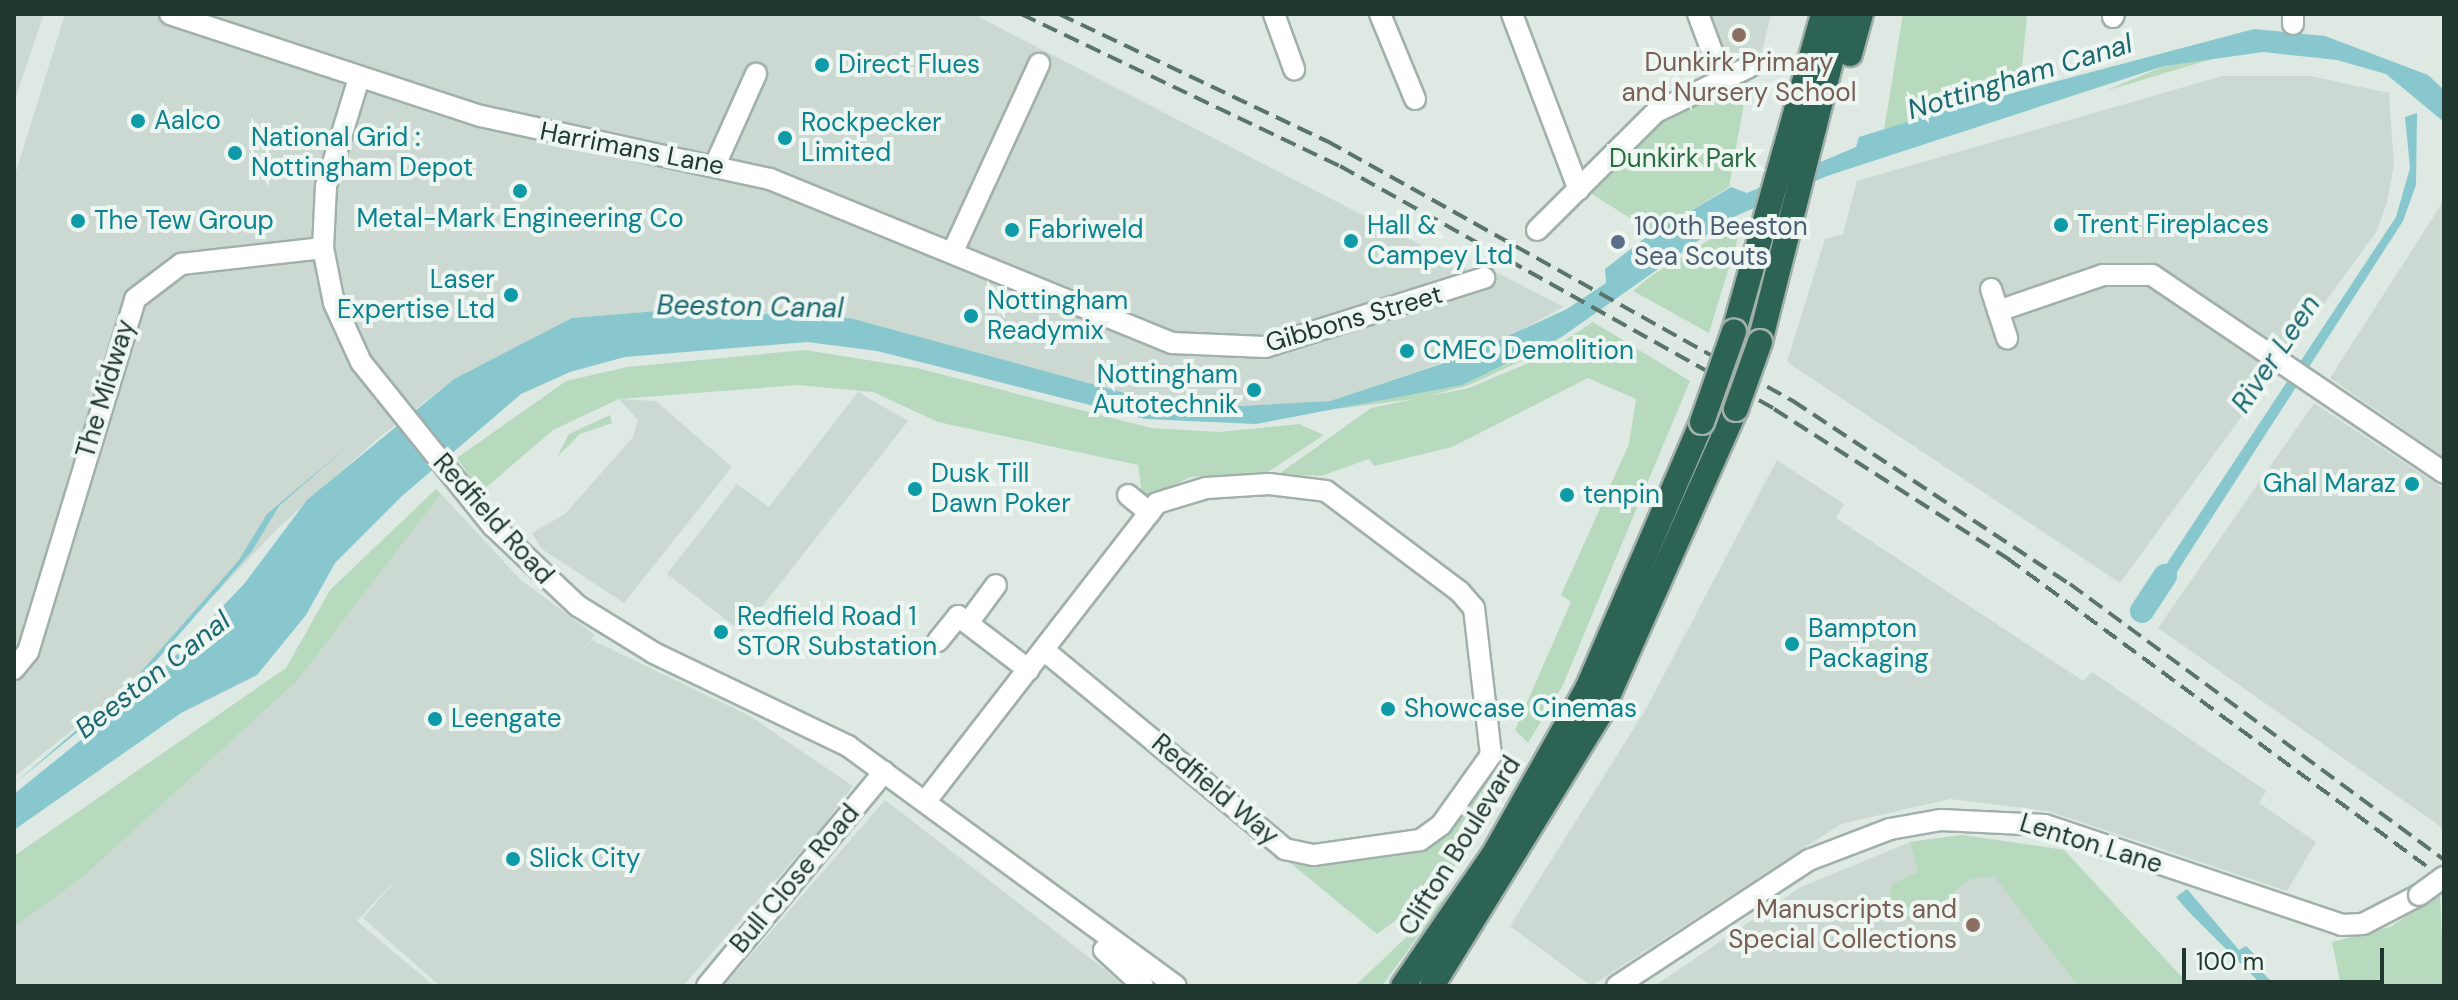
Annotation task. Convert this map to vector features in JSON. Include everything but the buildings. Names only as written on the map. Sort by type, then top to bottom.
[{"type":"highway","points":[[1786,158],[1806,14]]},
{"type":"highway","name":"Clifton Boulevard","points":[[1403,986],[1495,852],[1587,689],[1702,422],[1734,331],[1786,158],[1823,14]]},
{"type":"highway","name":"Clifton Boulevard","points":[[1432,986],[1601,712],[1727,435],[1760,342],[1812,155],[1843,14]]},
{"type":"highway","points":[[1812,155],[1861,14]]},
{"type":"street","name":"Harrimans Lane","points":[[170,14],[359,78],[585,144],[716,163],[954,249]]},
{"type":"street","points":[[1274,14],[1294,69]]},
{"type":"street","points":[[1380,14],[1415,99]]},
{"type":"street","points":[[1512,14],[1579,190]]},
{"type":"street","points":[[1698,14],[1722,78]]},
{"type":"street","points":[[954,249],[1039,64]]},
{"type":"street","points":[[1537,230],[1656,112],[1749,67]]},
{"type":"street","points":[[716,163],[756,74]]},
{"type":"street","name":"Redfield Road","points":[[359,78],[326,186],[323,248],[344,334],[382,392],[539,576],[578,606],[654,653],[816,727],[925,802],[1061,908],[1176,986]]},
{"type":"street","name":"The Midway","points":[[14,669],[28,652],[135,299],[154,277],[181,264],[323,248]]},
{"type":"street","name":"Gibbons Street","points":[[954,249],[1136,332],[1203,349],[1311,337],[1484,278]]},
{"type":"street","points":[[1998,311],[2103,275],[2152,275],[2444,473]]},
{"type":"street","points":[[1991,289],[2007,338]]},
{"type":"street","name":"Redfield Way","points":[[925,802],[1157,503],[1206,488],[1269,484],[1326,491],[1474,608],[1491,755],[1430,834],[1313,855],[1285,849],[1136,711],[1045,651]]},
{"type":"street","points":[[1128,495],[1150,513]]},
{"type":"street","points":[[968,623],[996,585]]},
{"type":"street","points":[[938,641],[958,616],[1029,670]]},
{"type":"street","name":"Bull Close Road","points":[[707,986],[884,772]]},
{"type":"street","name":"Lenton Lane","points":[[1617,986],[1809,860],[1890,829],[1941,820],[2045,825],[2342,925],[2363,924],[2419,895],[2444,877]]},
{"type":"street","name":"Redfield Road","points":[[1061,908],[1143,986]]},
{"type":"shaded area","points":[[14,14],[44,14],[14,102]]},
{"type":"shaded area","points":[[65,14],[973,14],[1471,271],[1484,266],[1564,307],[1491,346],[1330,401],[1241,406],[1131,396],[850,318],[670,310],[572,318],[454,379],[376,440],[277,529],[132,682],[14,777],[14,178]]},
{"type":"shaded area","name":"Dunkirk Primary and Nursery School","points":[[1704,14],[1771,14],[1761,56],[1724,69]]},
{"type":"shaded area","points":[[2222,76],[2311,76],[2389,93],[2394,165],[2387,202],[2377,231],[2120,583],[1787,362],[1825,239],[1843,234],[1857,181]]},
{"type":"shaded area","points":[[2444,200],[2444,457],[2330,378]]},
{"type":"shaded area","points":[[858,392],[908,421],[742,632],[667,574],[737,484],[769,507]]},
{"type":"shaded area","points":[[619,399],[656,401],[732,467],[624,603],[542,549],[532,533],[565,514],[633,437],[638,420]]},
{"type":"shaded area","points":[[2314,403],[2444,489],[2444,829],[2158,628]]},
{"type":"shaded area","points":[[1777,460],[1844,504],[1836,518],[2083,681],[2092,672],[2266,791],[2259,803],[2316,842],[2287,891],[2048,811],[1950,799],[1841,824],[1591,986],[1510,926],[1646,709]]},
{"type":"shaded area","points":[[441,494],[521,580],[595,635],[569,668],[592,640],[750,716],[853,786],[823,826],[683,986],[440,986],[363,918],[402,873],[357,921],[434,986],[14,986],[14,927],[83,877],[297,681]]},
{"type":"shaded area","points":[[885,800],[1108,972],[1123,986],[724,986]]},
{"type":"shaded area","points":[[1962,835],[2064,850],[2190,986],[1654,986],[1801,887],[1910,842]]},
{"type":"green space","points":[[1903,14],[2027,14],[2020,89],[1884,130]]},
{"type":"green space","points":[[2219,57],[2172,71],[2105,91],[2164,66]]},
{"type":"green space","name":"Dunkirk Park","points":[[1749,75],[1729,187],[1654,233],[1587,191],[1665,115]]},
{"type":"green space","points":[[1744,218],[1709,333],[1633,291],[1651,276]]},
{"type":"green space","points":[[1593,322],[1690,381],[1562,687],[1528,743],[1515,730],[1571,602],[1561,595],[1629,444],[1636,399],[1588,378],[1452,447],[1374,466],[1369,459],[1321,476],[1279,474],[1371,408],[1469,388],[1533,361]]},
{"type":"green space","points":[[1574,328],[1543,351],[1469,385],[1422,398],[1337,409],[1522,360]]},
{"type":"green space","points":[[805,350],[917,368],[1151,428],[1219,432],[1299,424],[1324,435],[1268,472],[1190,477],[1143,501],[1138,465],[938,422],[873,392],[798,385],[619,399],[553,430],[481,492],[457,458],[566,381],[627,367]]},
{"type":"green space","points":[[610,415],[612,423],[580,434],[557,457],[569,434]]},
{"type":"green space","points":[[436,489],[441,494],[297,681],[83,877],[14,927],[14,856],[286,668],[330,590]]},
{"type":"green space","points":[[1497,764],[1517,766],[1435,898],[1410,924],[1402,916],[1377,934],[1289,862],[1429,846]]},
{"type":"green space","points":[[1962,835],[2064,850],[2190,986],[2078,986],[1994,876],[1970,879],[1918,922],[1894,915],[1887,903],[1892,884],[1918,872],[1910,842]]},
{"type":"green space","points":[[1451,891],[1382,986],[1355,986],[1418,926]]},
{"type":"green space","points":[[2440,894],[2444,986],[2341,986],[2332,942],[2390,927]]},
{"type":"water","points":[[2254,29],[2325,36],[2428,75],[2444,90],[2444,122],[2386,74],[2337,60],[2263,52],[2164,66],[1827,176],[1729,219],[1563,336],[1462,385],[1256,424],[1145,419],[877,351],[807,342],[625,357],[570,372],[521,394],[402,496],[335,563],[306,615],[257,675],[181,713],[14,830],[14,794],[144,689],[244,584],[307,500],[454,379],[572,318],[670,310],[850,318],[1143,398],[1241,406],[1330,401],[1462,357],[1567,309],[1606,283],[1605,269],[1645,238],[1731,187],[1747,193],[1856,147],[1859,137],[1937,113]]},
{"type":"water","points":[[2417,113],[2416,185],[2403,221],[2155,606],[2144,598],[2396,217],[2410,168],[2405,117]]},
{"type":"water","points":[[348,446],[279,506],[252,551],[135,685],[14,784],[133,681],[239,560],[267,514]]},
{"type":"water","points":[[2187,889],[2239,950],[2246,946],[2254,954],[2251,961],[2276,986],[2263,986],[2188,911],[2176,897]]},
{"type":"waterway","name":"River Leen","points":[[2142,611],[2165,576]]},
{"type":"railway","points":[[1021,14],[1340,166],[1774,409],[2007,558],[2444,879]]},
{"type":"railway","points":[[1059,14],[1327,141],[1793,401],[2070,584],[2444,860]]},
{"type":"place","name":"Dunkirk Primary and Nursery School","points":[[1739,35]]},
{"type":"place","name":"Direct Flues","points":[[822,65]]},
{"type":"place","name":"Aalco","points":[[138,121]]},
{"type":"place","name":"Rockpecker Limited","points":[[785,138]]},
{"type":"place","name":"National Grid : Nottingham Depot","points":[[235,153]]},
{"type":"place","name":"Metal-Mark Engineering Co","points":[[520,191]]},
{"type":"place","name":"The Tew Group","points":[[78,221]]},
{"type":"place","name":"Trent Fireplaces","points":[[2061,225]]},
{"type":"place","name":"Fabriweld","points":[[1012,230]]},
{"type":"place","name":"Hall & Campey Ltd","points":[[1351,241]]},
{"type":"place","name":"100th Beeston Sea Scouts","points":[[1618,242]]},
{"type":"place","name":"Laser Expertise Ltd","points":[[511,295]]},
{"type":"place","name":"Nottingham Readymix","points":[[971,316]]},
{"type":"place","name":"CMEC Demolition","points":[[1407,351]]},
{"type":"place","name":"Nottingham Autotechnik","points":[[1254,390]]},
{"type":"place","name":"Ghal Maraz","points":[[2412,484]]},
{"type":"place","name":"Dusk Till Dawn Poker","points":[[915,489]]},
{"type":"place","name":"tenpin","points":[[1567,495]]},
{"type":"place","name":"Redfield Road 1 STOR Substation","points":[[721,632]]},
{"type":"place","name":"Bampton Packaging","points":[[1792,644]]},
{"type":"place","name":"Showcase Cinemas","points":[[1388,709]]},
{"type":"place","name":"Leengate","points":[[435,719]]},
{"type":"place","name":"Slick City","points":[[513,859]]},
{"type":"place","name":"Manuscripts and Special Collections","points":[[1973,925]]},
{"type":"water label","name":"Nottingham Canal","points":[[2020,77]]},
{"type":"water label","name":"Beeston Canal","points":[[750,307]]},
{"type":"water label","name":"Beeston Canal","points":[[153,675]]}]
